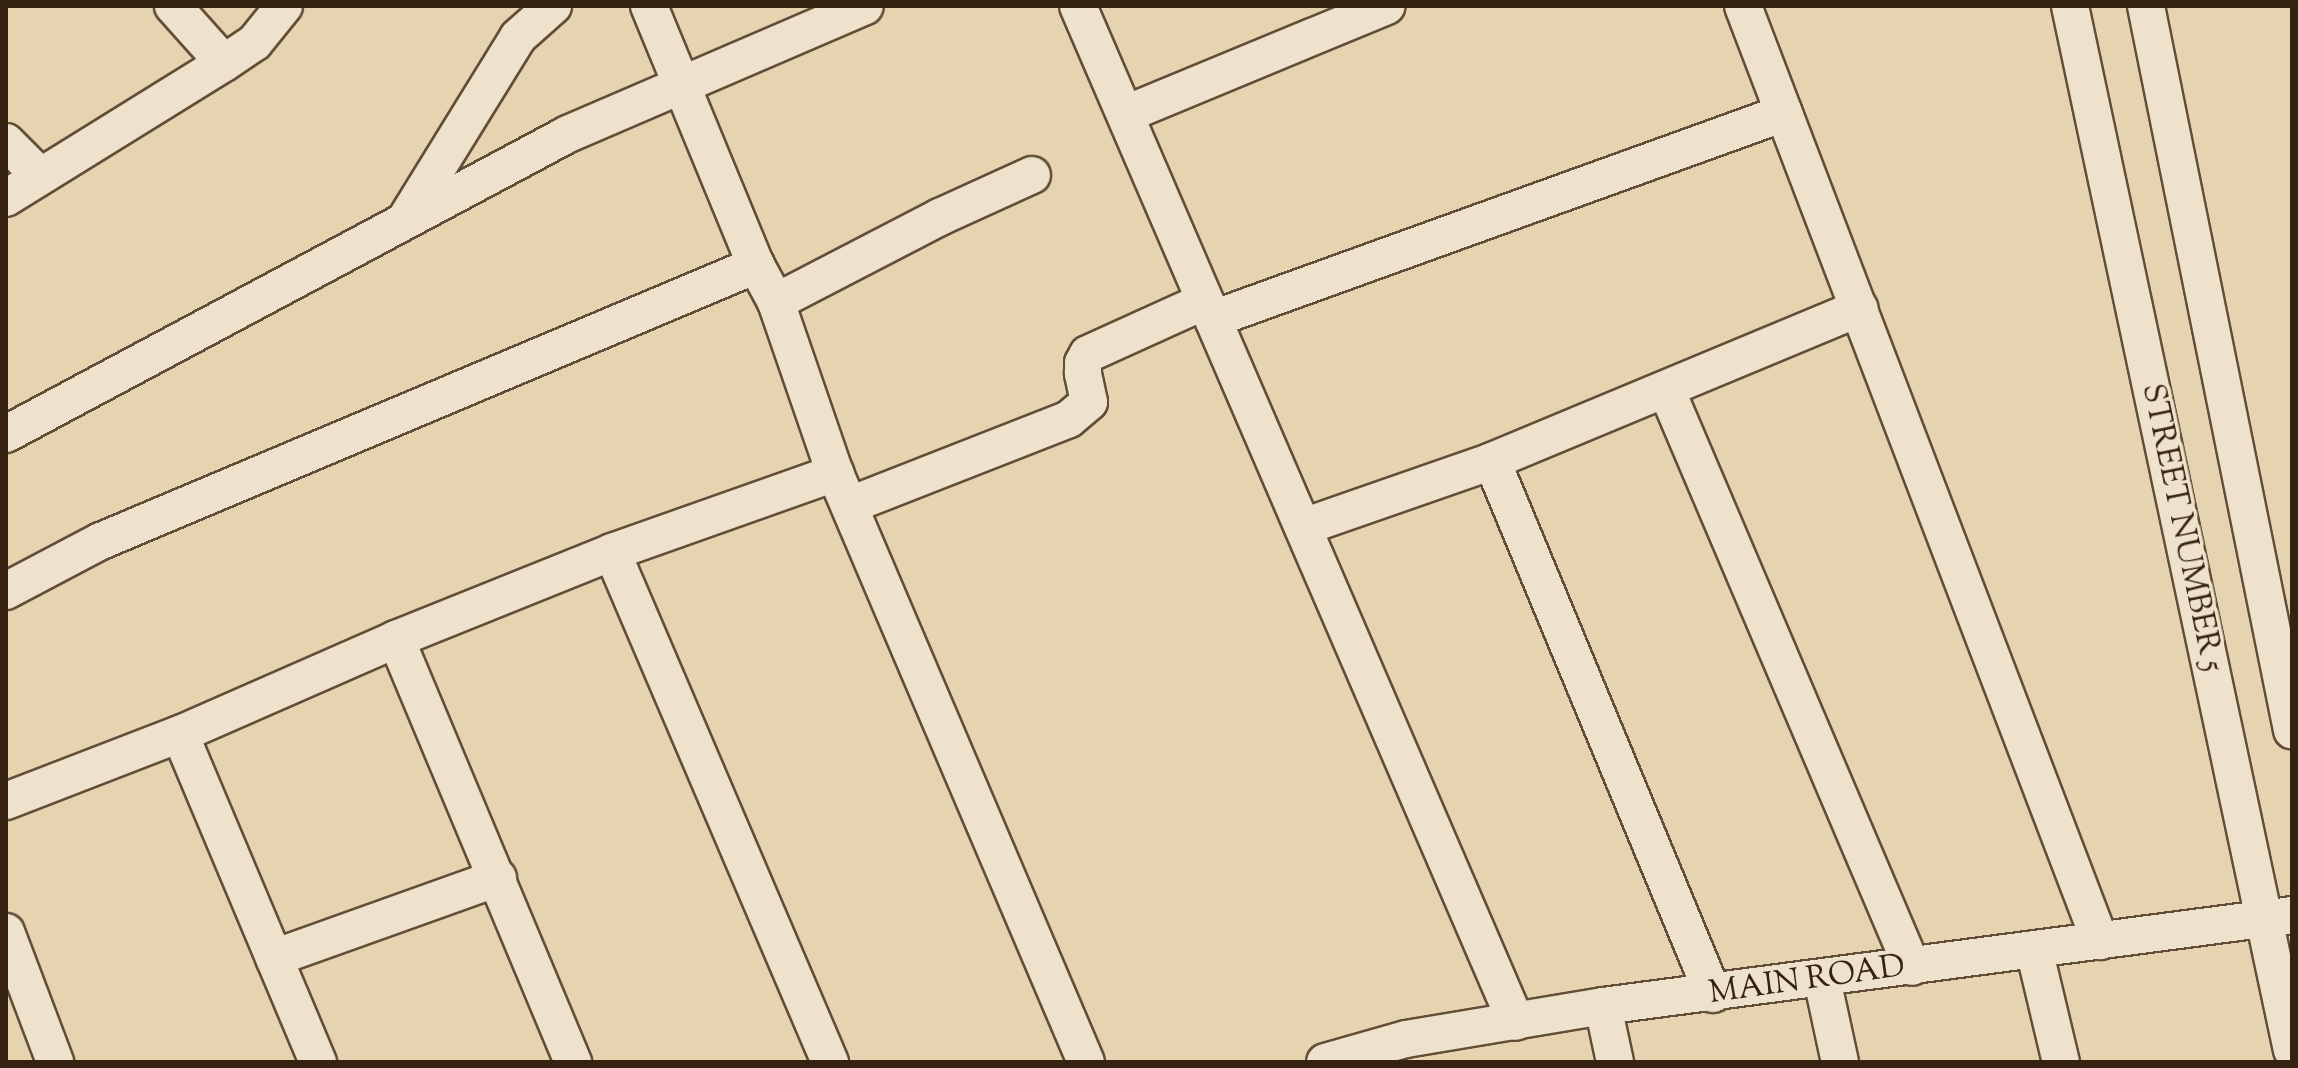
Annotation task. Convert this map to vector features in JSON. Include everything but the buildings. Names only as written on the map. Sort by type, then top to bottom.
[{"type":"street","points":[[173,6],[224,63]]},
{"type":"street","points":[[6,198],[255,42],[284,6]]},
{"type":"street","points":[[407,217],[518,37],[553,6]]},
{"type":"street","points":[[649,6],[756,265],[776,302],[835,473],[1086,1062]]},
{"type":"street","points":[[6,434],[407,217],[568,134],[684,87],[865,6]]},
{"type":"street","points":[[1078,6],[1516,1022]]},
{"type":"street","points":[[1743,6],[2100,941]]},
{"type":"street","name":"STREET NUMBER 5","points":[[2070,6],[2278,917],[2292,1050]]},
{"type":"street","points":[[2146,6],[2292,730]]},
{"type":"street","points":[[1126,114],[1372,9]]},
{"type":"street","points":[[850,505],[1069,419],[1089,402],[1083,373],[1083,363],[1088,354],[1784,113]]},
{"type":"street","points":[[6,142],[40,176]]},
{"type":"street","points":[[776,302],[940,217],[1032,175]]},
{"type":"street","points":[[6,591],[101,541],[756,265]]},
{"type":"street","points":[[1303,527],[1492,461],[1859,308]]},
{"type":"street","points":[[1666,389],[1912,967]]},
{"type":"street","points":[[1492,461],[1713,994]]},
{"type":"street","points":[[6,801],[180,734],[396,639],[612,552],[835,473]]},
{"type":"street","points":[[612,552],[830,1062]]},
{"type":"street","points":[[396,639],[573,1062]]},
{"type":"street","points":[[180,734],[318,1062]]},
{"type":"street","points":[[274,958],[498,878]]},
{"type":"street","name":"MAIN ROAD","points":[[1325,1062],[1408,1050],[1516,1022],[1603,1006],[1713,994],[2278,917]]},
{"type":"street","points":[[6,932],[55,1062]]},
{"type":"street","points":[[2034,949],[2061,1062]]},
{"type":"street","points":[[1822,979],[1840,1062]]},
{"type":"street","points":[[1603,1006],[1615,1062]]}]
